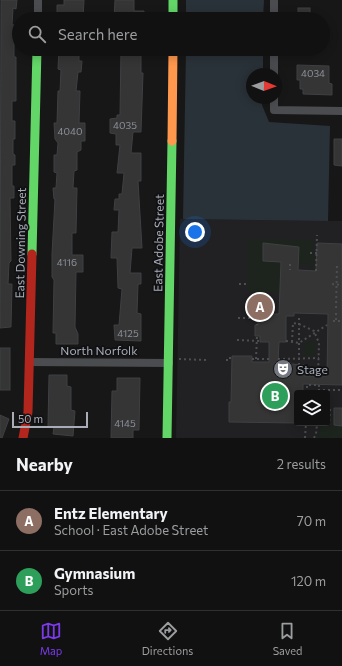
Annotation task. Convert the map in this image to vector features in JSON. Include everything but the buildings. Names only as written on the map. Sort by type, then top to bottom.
[{"type":"street","points":[[38,0],[38,12]]},
{"type":"street","points":[[173,0],[173,12]]},
{"type":"street","points":[[274,0],[274,12]]},
{"type":"street","name":"East Downing Street","points":[[23,438],[28,412],[37,56]]},
{"type":"street","name":"East Adobe Street","points":[[167,438],[172,56]]},
{"type":"street","points":[[274,56],[274,68]]},
{"type":"street","points":[[274,104],[274,110],[342,111]]},
{"type":"street","name":"North Norfolk","points":[[29,362],[169,363]]},
{"type":"path","points":[[316,271],[317,235]]},
{"type":"path","points":[[310,253],[316,253]]},
{"type":"path","points":[[336,308],[337,262]]},
{"type":"path","points":[[290,264],[290,270]]},
{"type":"path","points":[[239,284],[248,284]]},
{"type":"path","points":[[332,284],[341,284]]},
{"type":"path","points":[[336,313],[335,321],[342,321]]},
{"type":"path","points":[[299,315],[299,365]]},
{"type":"path","points":[[238,318],[257,318],[257,325]]},
{"type":"path","points":[[292,342],[293,323],[310,328],[316,333],[319,343],[318,376]]},
{"type":"path","points":[[286,341],[299,343],[327,325]]},
{"type":"path","points":[[256,358],[257,336]]},
{"type":"path","points":[[237,340],[260,341]]},
{"type":"path","points":[[278,359],[319,358]]},
{"type":"path","points":[[179,359],[206,360]]},
{"type":"path","points":[[252,359],[269,359]]},
{"type":"path","points":[[307,390],[307,385],[319,385],[318,390]]},
{"type":"path","points":[[330,390],[342,390]]},
{"type":"path","points":[[305,438],[306,426]]},
{"type":"path","points":[[314,438],[317,426]]},
{"type":"shaded area","points":[[186,0],[264,0],[263,12],[186,12]]},
{"type":"shaded area","points":[[186,56],[263,56],[263,68],[246,68],[246,104],[262,104],[269,122],[330,126],[328,221],[183,219]]},
{"type":"shaded area","points":[[180,219],[342,221],[342,438],[176,438]]},
{"type":"shaded area","points":[[248,239],[314,240],[314,271],[311,271],[311,261],[309,264],[297,263],[281,292],[248,292]]},
{"type":"shaded area","points":[[315,340],[315,356],[301,356],[302,353],[305,353],[305,348],[302,347],[302,345]]},
{"type":"shaded area","points":[[333,406],[342,407],[342,438],[318,438],[320,426],[332,427]]},
{"type":"traffic: fast","points":[[173,0],[173,12]]},
{"type":"traffic: fast","points":[[32,254],[37,56]]},
{"type":"traffic: fast","points":[[167,438],[172,141]]},
{"type":"traffic: slow","points":[[172,141],[173,56]]},
{"type":"traffic: jam","points":[[23,438],[28,412],[32,254]]},
{"type":"place","name":"Entz Elementary","points":[[260,307]]},
{"type":"place","name":"Stage","points":[[283,369]]},
{"type":"place","name":"Gymnasium","points":[[275,396]]}]
